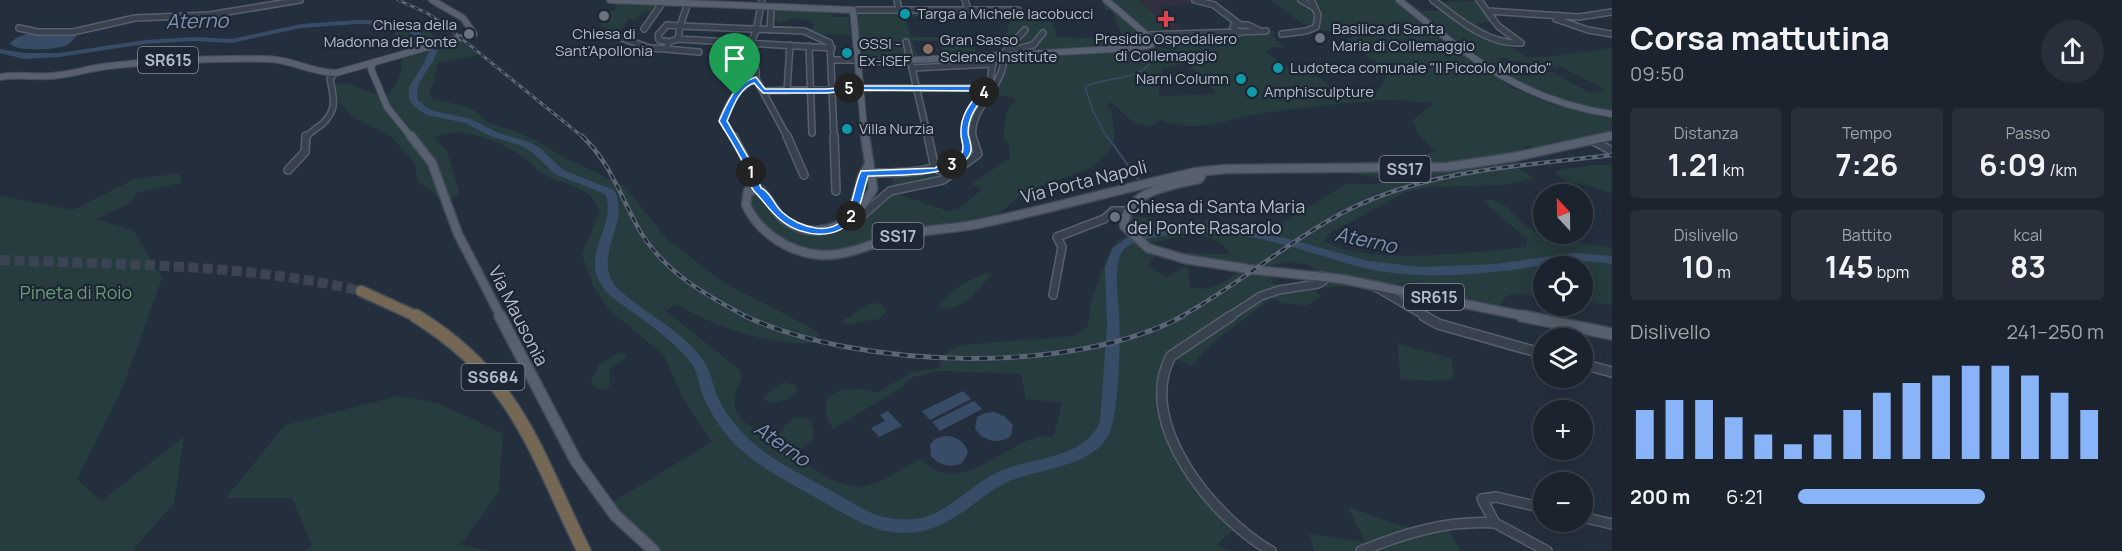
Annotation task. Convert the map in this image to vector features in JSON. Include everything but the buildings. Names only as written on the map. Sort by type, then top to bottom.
[{"type":"highway","name":"SS684","points":[[361,291],[406,310],[438,329],[473,356],[490,373],[528,431],[584,551]]},
{"type":"main road","name":"SR615","points":[[0,77],[15,74],[49,76],[105,66],[166,60],[271,58],[288,60],[320,72],[334,74],[473,35],[473,29],[456,14],[432,0]]},
{"type":"main road","points":[[859,61],[1144,47],[1152,43],[1147,34],[1106,0]]},
{"type":"main road","points":[[1399,0],[1518,88],[1558,104],[1612,114]]},
{"type":"main road","points":[[615,1],[824,5],[834,9],[851,10]]},
{"type":"main road","name":"SS17","points":[[848,219],[873,188],[868,171],[864,88],[851,10]]},
{"type":"main road","points":[[357,69],[367,70],[377,77],[381,65],[387,58]]},
{"type":"main road","name":"Via Mausonia","points":[[373,63],[371,67],[377,77],[387,107],[432,163],[458,234],[576,461],[615,515],[654,551]]},
{"type":"main road","name":"Via Porta Napoli","points":[[757,189],[748,191],[745,203],[759,226],[794,248],[811,254],[827,256],[859,250],[904,234],[980,224],[1196,172],[1226,169],[1440,168],[1514,157],[1612,136]]},
{"type":"main road","name":"SS17","points":[[848,219],[868,171]]},
{"type":"main road","points":[[1127,211],[1135,201],[1150,193],[1200,179],[1201,176],[1196,172]]},
{"type":"main road","points":[[757,189],[763,192],[779,215],[801,228],[825,232],[848,219]]},
{"type":"main road","name":"SR615","points":[[1127,211],[1123,223],[1144,245],[1185,259],[1372,284],[1612,334]]},
{"type":"street","points":[[19,28],[38,32],[75,31],[135,18],[209,15],[300,0]]},
{"type":"street","points":[[897,0],[899,10]]},
{"type":"street","points":[[965,0],[968,10]]},
{"type":"street","points":[[1147,34],[1261,30],[1239,24],[1217,4],[1195,0]]},
{"type":"street","points":[[1282,34],[1315,28],[1318,21],[1316,9],[1311,0],[1301,0]]},
{"type":"street","points":[[1301,0],[1316,9]]},
{"type":"street","points":[[1433,0],[1453,16],[1488,36],[1509,44],[1521,43],[1498,26],[1479,0]]},
{"type":"street","points":[[644,29],[663,2]]},
{"type":"street","points":[[678,39],[688,3]]},
{"type":"street","points":[[761,3],[747,62],[756,69],[756,80],[790,142],[804,175]]},
{"type":"street","points":[[851,10],[1018,10]]},
{"type":"street","points":[[770,30],[771,12]]},
{"type":"street","points":[[1487,12],[1584,17],[1612,12]]},
{"type":"street","points":[[1549,16],[1585,30],[1612,34]]},
{"type":"street","points":[[1237,31],[1233,26],[1239,24]]},
{"type":"street","points":[[832,48],[678,39],[669,42],[659,40],[658,35],[664,26],[680,26],[809,32],[826,40],[832,48],[836,192]]},
{"type":"street","points":[[848,219],[857,220],[891,190],[943,180],[978,153],[972,131],[983,101],[1000,80],[1005,54],[1025,30]]},
{"type":"street","points":[[1005,54],[1033,45],[1043,33]]},
{"type":"street","points":[[610,34],[650,48],[699,52]]},
{"type":"street","points":[[666,48],[669,42]]},
{"type":"street","points":[[906,42],[934,165],[939,170]]},
{"type":"street","points":[[787,91],[790,45]]},
{"type":"street","points":[[809,46],[812,134]]},
{"type":"street","points":[[868,171],[919,173],[939,170],[967,152],[964,132],[970,108],[987,88],[992,78],[993,56]]},
{"type":"street","points":[[832,60],[859,61]]},
{"type":"street","points":[[912,68],[993,64]]},
{"type":"street","points":[[288,170],[305,153],[306,137],[333,108],[334,100],[330,79],[334,74]]},
{"type":"street","points":[[756,80],[741,87],[723,119],[748,164],[757,189]]},
{"type":"street","points":[[763,91],[987,88]]},
{"type":"street","points":[[1592,140],[1612,151]]},
{"type":"street","points":[[1053,294],[1062,249],[1057,239],[1059,236],[1104,219],[1113,211],[1127,211]]},
{"type":"street","points":[[1271,551],[1239,531],[1221,515],[1174,446],[1164,414],[1163,391],[1167,366],[1179,349],[1261,296],[1279,290],[1318,284],[1323,281],[1322,276]]},
{"type":"street","points":[[1372,284],[1438,324],[1533,351]]},
{"type":"street","points":[[1593,367],[1612,372]]},
{"type":"street","points":[[1495,523],[1483,502],[1484,497],[1496,497],[1533,505]]},
{"type":"street","points":[[1593,520],[1612,524]]},
{"type":"street","points":[[1361,551],[1381,543],[1466,521],[1495,523],[1547,551]]},
{"type":"shaded area","name":"Presidio Ospedaliero di Collemaggio","points":[[1139,0],[1229,1],[1157,6],[1186,32],[1174,32]]},
{"type":"green space","points":[[1102,0],[1144,35],[1147,45],[1174,50],[1165,46],[1166,41],[1162,44],[1154,43],[1154,37],[1273,30],[1276,33],[1271,35],[1285,47],[1269,47],[1270,50],[1264,50],[1288,68],[1308,75],[1316,75],[1343,97],[1376,92],[1384,81],[1388,69],[1365,54],[1367,53],[1350,44],[1352,43],[1347,39],[1353,37],[1341,31],[1323,31],[1320,28],[1321,16],[1314,0],[1395,0],[1509,86],[1551,104],[1612,117],[1612,130],[1602,133],[1605,135],[1539,150],[1530,146],[1522,147],[1529,152],[1515,159],[1521,164],[1514,165],[1534,178],[1505,185],[1431,187],[1406,192],[1328,234],[1325,241],[1343,249],[1390,255],[1443,254],[1527,246],[1526,238],[1483,201],[1497,201],[1533,230],[1533,244],[1586,244],[1612,248],[1612,305],[1593,302],[1593,256],[1533,256],[1533,295],[1510,294],[1503,299],[1501,307],[1458,299],[1455,289],[1414,282],[1394,284],[1375,293],[1337,286],[1314,289],[1321,296],[1307,306],[1283,303],[1272,298],[1211,344],[1192,366],[1168,356],[1163,424],[1165,434],[1205,499],[1233,530],[1217,544],[1229,551],[663,551],[611,503],[712,442],[683,398],[664,356],[609,309],[594,288],[582,254],[600,211],[595,202],[582,190],[540,172],[513,150],[479,136],[455,133],[434,138],[447,151],[459,192],[456,196],[440,198],[418,181],[414,162],[391,136],[353,117],[335,98],[333,87],[347,84],[374,93],[390,93],[401,70],[401,55],[393,30],[399,26],[416,25],[438,38],[459,39],[479,55],[438,63],[429,91],[432,98],[470,108],[488,123],[518,132],[563,157],[624,186],[666,238],[721,281],[817,331],[818,335],[812,343],[776,341],[724,327],[675,304],[666,311],[740,370],[742,378],[735,401],[739,416],[745,422],[773,441],[791,420],[802,418],[810,420],[814,430],[813,439],[794,455],[837,482],[856,487],[866,486],[886,478],[921,459],[935,470],[949,473],[963,472],[1035,438],[1053,438],[1062,403],[1026,399],[1021,374],[939,371],[913,377],[899,389],[833,429],[827,416],[826,406],[829,398],[835,393],[855,389],[877,393],[912,372],[939,368],[945,355],[960,346],[1073,336],[1088,326],[1091,301],[1110,250],[1118,240],[1130,236],[1157,254],[1147,266],[1167,277],[1184,267],[1189,269],[1190,287],[1203,289],[1221,284],[1241,271],[1269,274],[1274,284],[1295,286],[1312,284],[1325,277],[1307,264],[1288,262],[1264,267],[1199,260],[1162,251],[1231,255],[1215,240],[1204,237],[1181,237],[1147,244],[1127,225],[1129,216],[1183,222],[1205,220],[1262,229],[1285,221],[1346,184],[1377,184],[1385,181],[1336,169],[1330,165],[1416,157],[1435,151],[1418,134],[1413,120],[1434,103],[1369,101],[1255,114],[1215,124],[1189,126],[1161,120],[1144,126],[1131,120],[1109,102],[1107,104],[1112,112],[1115,139],[1109,152],[1090,168],[1023,193],[995,217],[838,252],[824,252],[800,247],[778,236],[768,229],[753,212],[752,192],[760,194],[774,209],[807,233],[818,236],[842,230],[853,224],[893,192],[947,211],[959,209],[982,189],[971,184],[1010,158],[1009,145],[1003,138],[1006,113],[1016,99],[993,93],[1006,69],[1008,53],[1002,53],[1004,38],[1011,20],[1052,22],[1057,37],[1123,39],[1112,11],[1105,10]],"holes":[[[1187,63],[1217,94],[1158,96],[1163,68]]]},
{"type":"green space","points":[[1109,0],[1139,0],[1174,32],[1145,30]]},
{"type":"green space","points":[[1271,0],[1299,0],[1314,9],[1315,26],[1303,24]]},
{"type":"green space","points":[[1403,0],[1425,11],[1447,10],[1438,2],[1477,1],[1491,22],[1476,23],[1526,57],[1547,57],[1612,48],[1612,112],[1562,103],[1509,79]],"holes":[[[1498,58],[1506,58],[1510,61],[1545,68],[1561,67],[1606,90],[1589,92],[1552,72],[1531,73],[1520,70]]]},
{"type":"green space","points":[[618,2],[660,4],[654,12],[643,12],[636,20],[628,19],[621,31],[615,34],[599,23],[610,19],[609,14],[603,13],[616,9],[614,6]]},
{"type":"green space","points":[[768,8],[832,11],[832,17],[849,17],[851,35],[818,34],[809,31],[815,24],[795,18],[779,23],[772,17],[772,12],[768,12]]},
{"type":"green space","points":[[856,10],[945,11],[947,17],[904,17],[911,36],[964,38],[965,40],[912,41],[919,58],[868,61],[862,59]]},
{"type":"green space","points":[[972,43],[978,54],[945,55],[940,44]]},
{"type":"green space","points":[[1592,165],[1612,165],[1612,193],[1593,188],[1593,184],[1571,184],[1555,174],[1556,171]]},
{"type":"green space","points":[[941,172],[946,174],[941,178],[893,188],[892,174]]},
{"type":"green space","name":"Pineta di Roio","points":[[180,173],[181,183],[137,193],[131,203],[96,219],[133,230],[162,278],[122,389],[77,479],[101,501],[184,437],[174,503],[132,551],[0,551],[0,196],[74,210],[134,179]]},
{"type":"green space","points":[[988,272],[990,276],[968,299],[954,308],[940,307],[940,303],[964,283]]},
{"type":"green space","points":[[874,303],[882,304],[887,311],[879,319],[844,325],[843,320]]},
{"type":"green space","points":[[1397,343],[1452,359],[1454,379],[1437,381],[1401,379]]},
{"type":"green space","points":[[619,353],[625,353],[627,358],[610,368],[609,388],[603,390],[594,386],[591,381],[599,365]]},
{"type":"green space","points":[[784,382],[795,385],[798,391],[782,401],[764,400],[762,397]]},
{"type":"green space","points":[[398,396],[438,403],[503,434],[499,491],[461,544],[490,551],[304,551],[312,545],[292,498],[226,498],[285,425]]},
{"type":"green space","points":[[1348,507],[1410,527],[1435,530],[1447,528],[1461,551],[1314,551],[1309,534],[1365,542]]},
{"type":"water","points":[[30,33],[73,33],[77,35],[70,43],[54,48],[29,49],[10,44],[15,39]]},
{"type":"water","points":[[963,391],[971,399],[930,420],[922,411]]},
{"type":"water","points":[[974,401],[982,409],[940,431],[932,422]]},
{"type":"water","points":[[888,411],[902,426],[879,437],[871,428],[885,421],[880,415]]},
{"type":"water","points":[[994,412],[1004,416],[1013,425],[1011,436],[1006,439],[996,441],[986,439],[975,428],[977,417]]},
{"type":"water","points":[[944,436],[956,438],[965,445],[968,453],[962,463],[946,465],[931,456],[930,445],[935,439]]},
{"type":"waterway","name":"Aterno","points":[[0,51],[24,56],[59,55],[145,42],[194,39],[232,41],[301,26],[357,22],[391,23],[407,27],[421,35],[433,51],[432,57],[413,87],[412,93],[418,106],[431,113],[468,121],[493,134],[526,144],[536,150],[559,172],[610,192],[615,212],[601,255],[601,267],[607,284],[616,294],[684,347],[695,359],[716,408],[742,442],[765,461],[852,511],[890,525],[911,526],[941,518],[1004,476],[1078,454],[1101,436],[1107,422],[1112,350],[1111,267],[1117,250],[1132,240],[1168,231],[1207,230],[1246,233],[1285,241],[1368,265],[1422,271],[1495,268],[1585,256],[1612,260]]},
{"type":"waterway","points":[[1107,138],[1093,111],[1085,87],[1137,73],[1149,64]]},
{"type":"waterway","points":[[1107,136],[1140,182]]},
{"type":"waterway","points":[[1208,220],[1224,232]]},
{"type":"tunnel","points":[[0,260],[227,270],[317,282],[361,291]]},
{"type":"railway","points":[[398,0],[427,13],[445,25],[584,138]]},
{"type":"railway","points":[[584,138],[601,158],[650,246],[688,282],[746,316]]},
{"type":"railway","points":[[1180,317],[1223,291],[1306,234],[1350,209],[1381,196],[1413,185],[1478,171],[1612,155]]},
{"type":"railway","points":[[746,316],[792,334],[846,347],[904,355],[965,358],[1025,356],[1084,349],[1137,335],[1183,316]]},
{"type":"place","name":"Targa a Michele Iacobucci","points":[[905,14]]},
{"type":"place","name":"Chiesa di Sant'Apollonia","points":[[604,16]]},
{"type":"place","name":"Presidio Ospedaliero di Collemaggio","points":[[1166,19]]},
{"type":"place","name":"Chiesa della Madonna del Ponte","points":[[469,34]]},
{"type":"place","name":"Basilica di Santa Maria di Collemaggio","points":[[1320,38]]},
{"type":"place","name":"Gran Sasso Science Institute","points":[[928,49]]},
{"type":"place","name":"GSSI - Ex-ISEF","points":[[847,53]]},
{"type":"place","name":"Ludoteca comunale \"Il Piccolo Mondo\"","points":[[1278,68]]},
{"type":"place","name":"Narni Column","points":[[1241,79]]},
{"type":"place","name":"Amphisculpture","points":[[1252,92]]},
{"type":"place","name":"Villa Nurzia","points":[[847,129]]},
{"type":"place","name":"Chiesa di Santa Maria del Ponte Rasarolo","points":[[1115,217]]},
{"type":"route","points":[[751,80],[756,80],[763,91],[830,91],[839,88],[987,88],[970,108],[964,132],[968,148],[966,154],[945,168],[935,171],[864,173],[851,216],[836,228],[822,233],[806,230],[782,218],[763,192],[757,189],[743,154],[723,121],[735,95],[751,80]]}]
